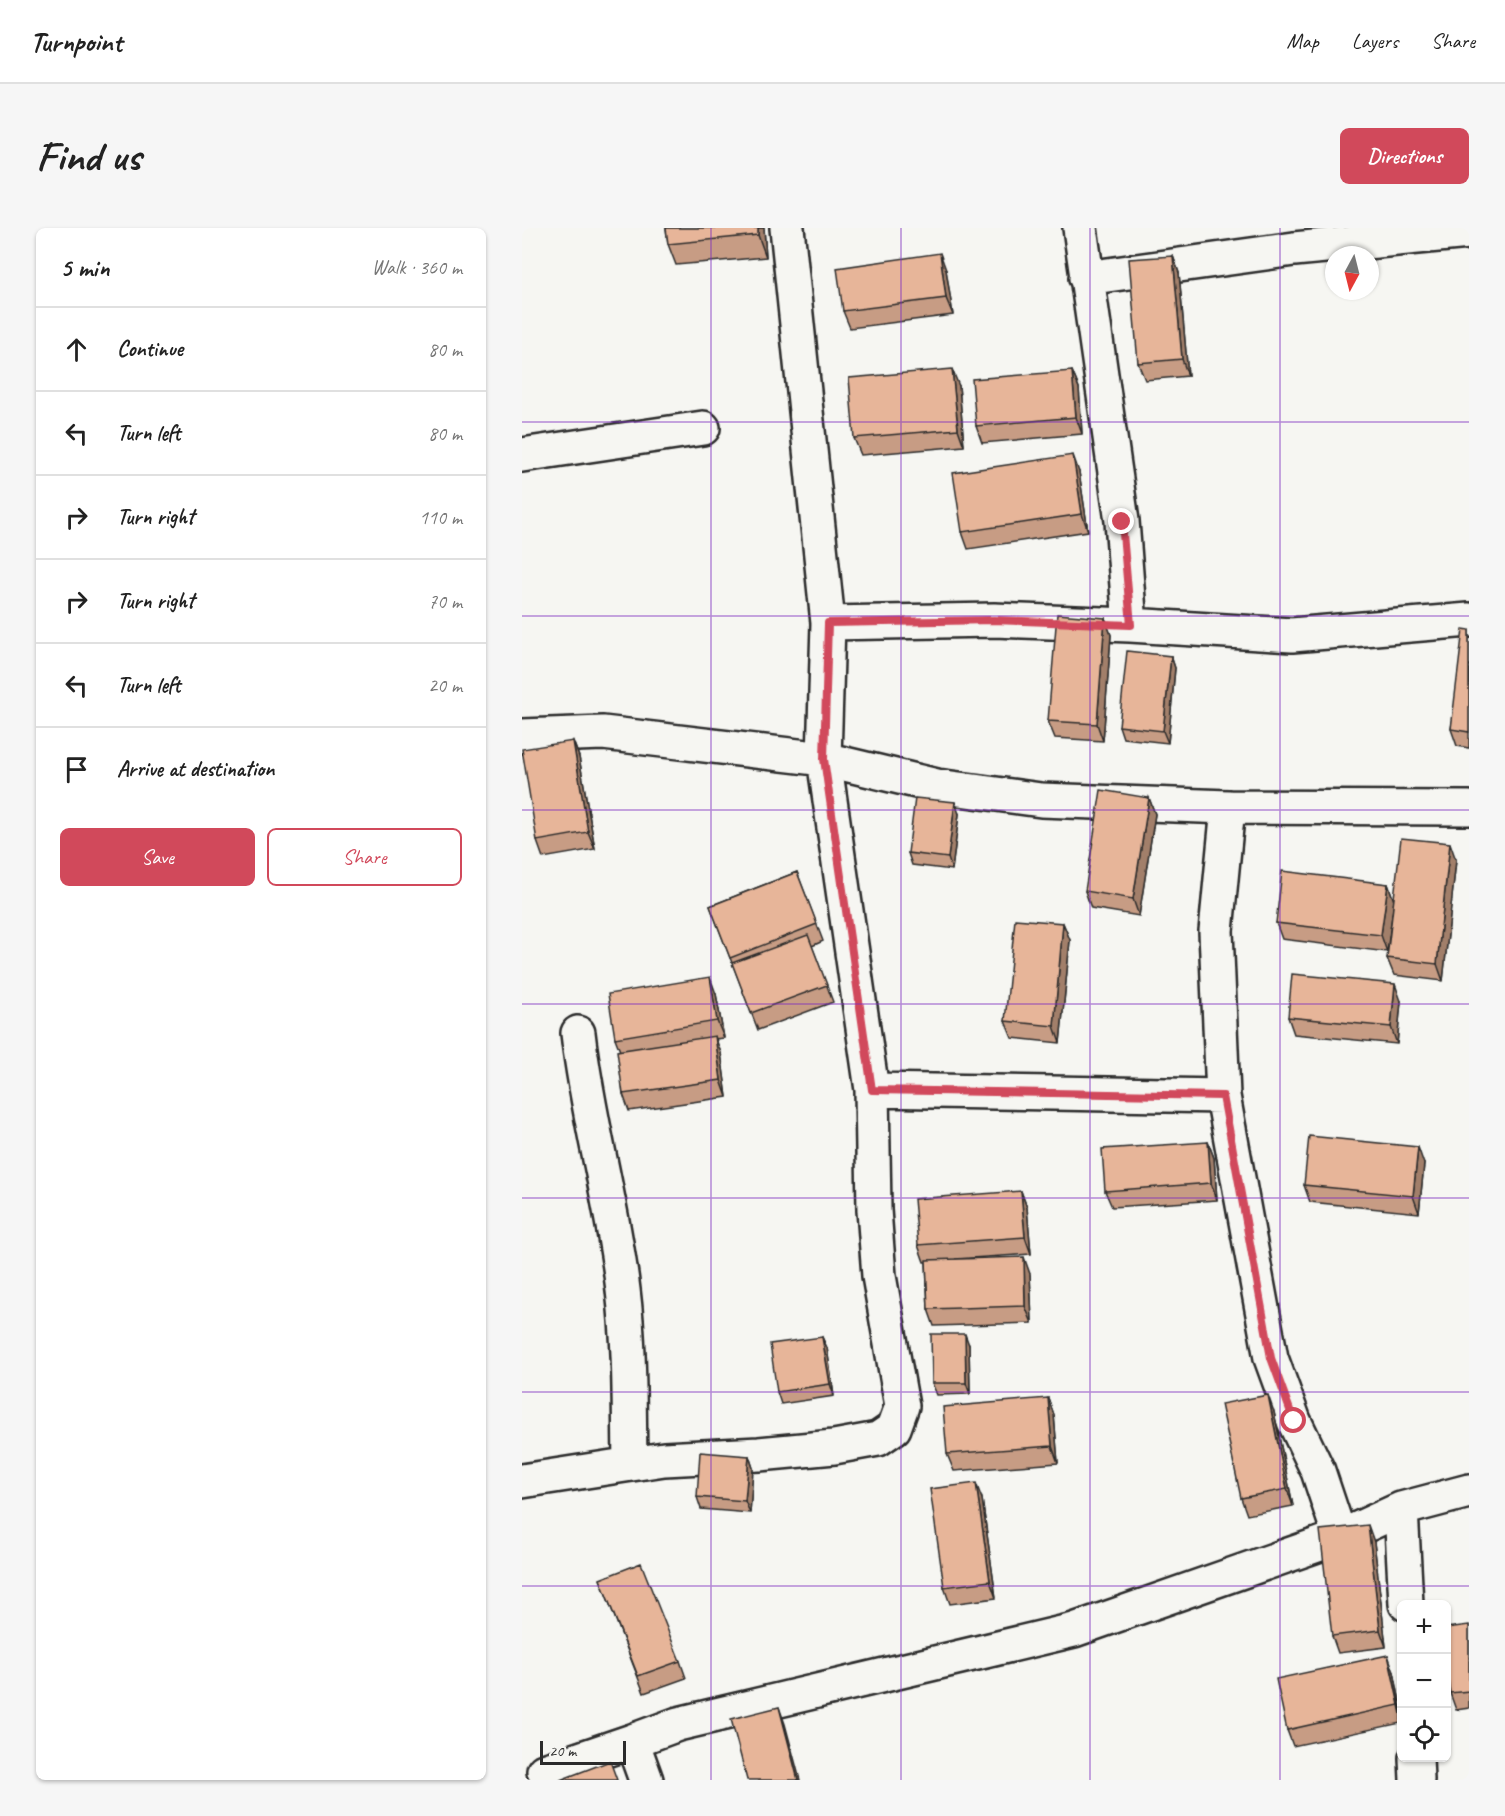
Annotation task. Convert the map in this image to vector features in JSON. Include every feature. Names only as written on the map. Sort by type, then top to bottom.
[{"type":"street","points":[[522,1481],[630,1463],[834,1447],[878,1439],[894,1428],[902,1406],[879,1276],[874,1210],[872,1090],[824,759],[828,623],[787,228]]},
{"type":"street","points":[[1080,228],[1122,522],[1131,625]]},
{"type":"street","points":[[1086,278],[1378,235],[1469,232]]},
{"type":"street","points":[[522,455],[703,428]]},
{"type":"street","points":[[828,623],[994,620],[1131,625],[1292,635],[1469,620]]},
{"type":"street","points":[[522,735],[603,734],[824,759],[937,786],[1041,800],[1228,807],[1469,808]]},
{"type":"street","points":[[1228,807],[1216,931],[1223,1096],[1271,1358],[1294,1421],[1317,1472],[1340,1537]]},
{"type":"street","points":[[578,1034],[584,1088],[623,1290],[628,1345],[630,1463]]},
{"type":"street","points":[[872,1090],[1223,1096]]},
{"type":"street","points":[[544,1772],[678,1724],[1074,1630],[1340,1537],[1401,1509],[1469,1491]]},
{"type":"street","points":[[1401,1509],[1406,1600]]},
{"type":"street","points":[[632,1741],[646,1780]]},
{"type":"street","points":[[1416,1762],[1417,1780]]},
{"type":"building","points":[[666,228],[758,228],[758,235],[668,244]]},
{"type":"building","points":[[940,253],[946,298],[843,311],[837,268]]},
{"type":"building","points":[[1173,256],[1182,359],[1138,363],[1129,259]]},
{"type":"building","points":[[952,369],[958,429],[854,438],[849,378]]},
{"type":"building","points":[[1072,371],[1076,417],[976,426],[972,379]]},
{"type":"building","points":[[1073,455],[1082,514],[962,532],[953,473]]},
{"type":"building","points":[[1057,614],[1105,618],[1097,724],[1048,721]]},
{"type":"building","points":[[1463,629],[1469,630],[1469,732],[1451,729]]},
{"type":"building","points":[[1127,651],[1171,656],[1163,731],[1119,726]]},
{"type":"building","points":[[573,741],[588,832],[537,841],[522,749]]},
{"type":"building","points":[[1101,790],[1149,798],[1133,899],[1085,891]]},
{"type":"building","points":[[915,798],[955,802],[948,858],[908,853]]},
{"type":"building","points":[[1401,838],[1450,843],[1437,964],[1387,958]]},
{"type":"building","points":[[1282,871],[1388,884],[1381,935],[1276,923]]},
{"type":"building","points":[[797,872],[817,924],[730,958],[710,906]]},
{"type":"building","points":[[1015,919],[1063,923],[1054,1026],[1005,1021]]},
{"type":"building","points":[[808,935],[827,985],[751,1013],[732,963]]},
{"type":"building","points":[[1292,974],[1395,984],[1391,1027],[1288,1017]]},
{"type":"building","points":[[710,977],[717,1021],[615,1038],[608,994]]},
{"type":"building","points":[[715,1036],[721,1080],[623,1094],[617,1051]]},
{"type":"building","points":[[1309,1136],[1418,1147],[1413,1196],[1304,1185]]},
{"type":"building","points":[[1208,1142],[1211,1183],[1105,1191],[1102,1149]]},
{"type":"building","points":[[1021,1191],[1025,1237],[918,1245],[914,1199]]},
{"type":"building","points":[[1024,1257],[1025,1306],[928,1309],[926,1260]]},
{"type":"building","points":[[931,1334],[965,1334],[966,1383],[932,1383]]},
{"type":"building","points":[[822,1337],[830,1384],[777,1392],[770,1344]]},
{"type":"building","points":[[1268,1395],[1287,1489],[1241,1498],[1221,1404]]},
{"type":"building","points":[[1048,1398],[1052,1446],[947,1454],[943,1407]]},
{"type":"building","points":[[700,1452],[749,1456],[745,1501],[697,1497]]},
{"type":"building","points":[[976,1483],[990,1581],[944,1587],[930,1489]]},
{"type":"building","points":[[1368,1525],[1380,1630],[1332,1636],[1320,1530]]},
{"type":"building","points":[[641,1563],[680,1661],[638,1676],[600,1579]]},
{"type":"building","points":[[1469,1625],[1469,1691],[1451,1693],[1451,1627]]},
{"type":"building","points":[[1388,1655],[1397,1705],[1287,1730],[1276,1679]]},
{"type":"building","points":[[779,1707],[798,1780],[747,1780],[731,1719]]},
{"type":"building","points":[[610,1761],[617,1780],[560,1780]]},
{"type":"route","points":[[1122,522],[1131,625],[994,620],[828,623],[824,759],[872,1090],[1223,1096],[1271,1358],[1294,1421]]}]
